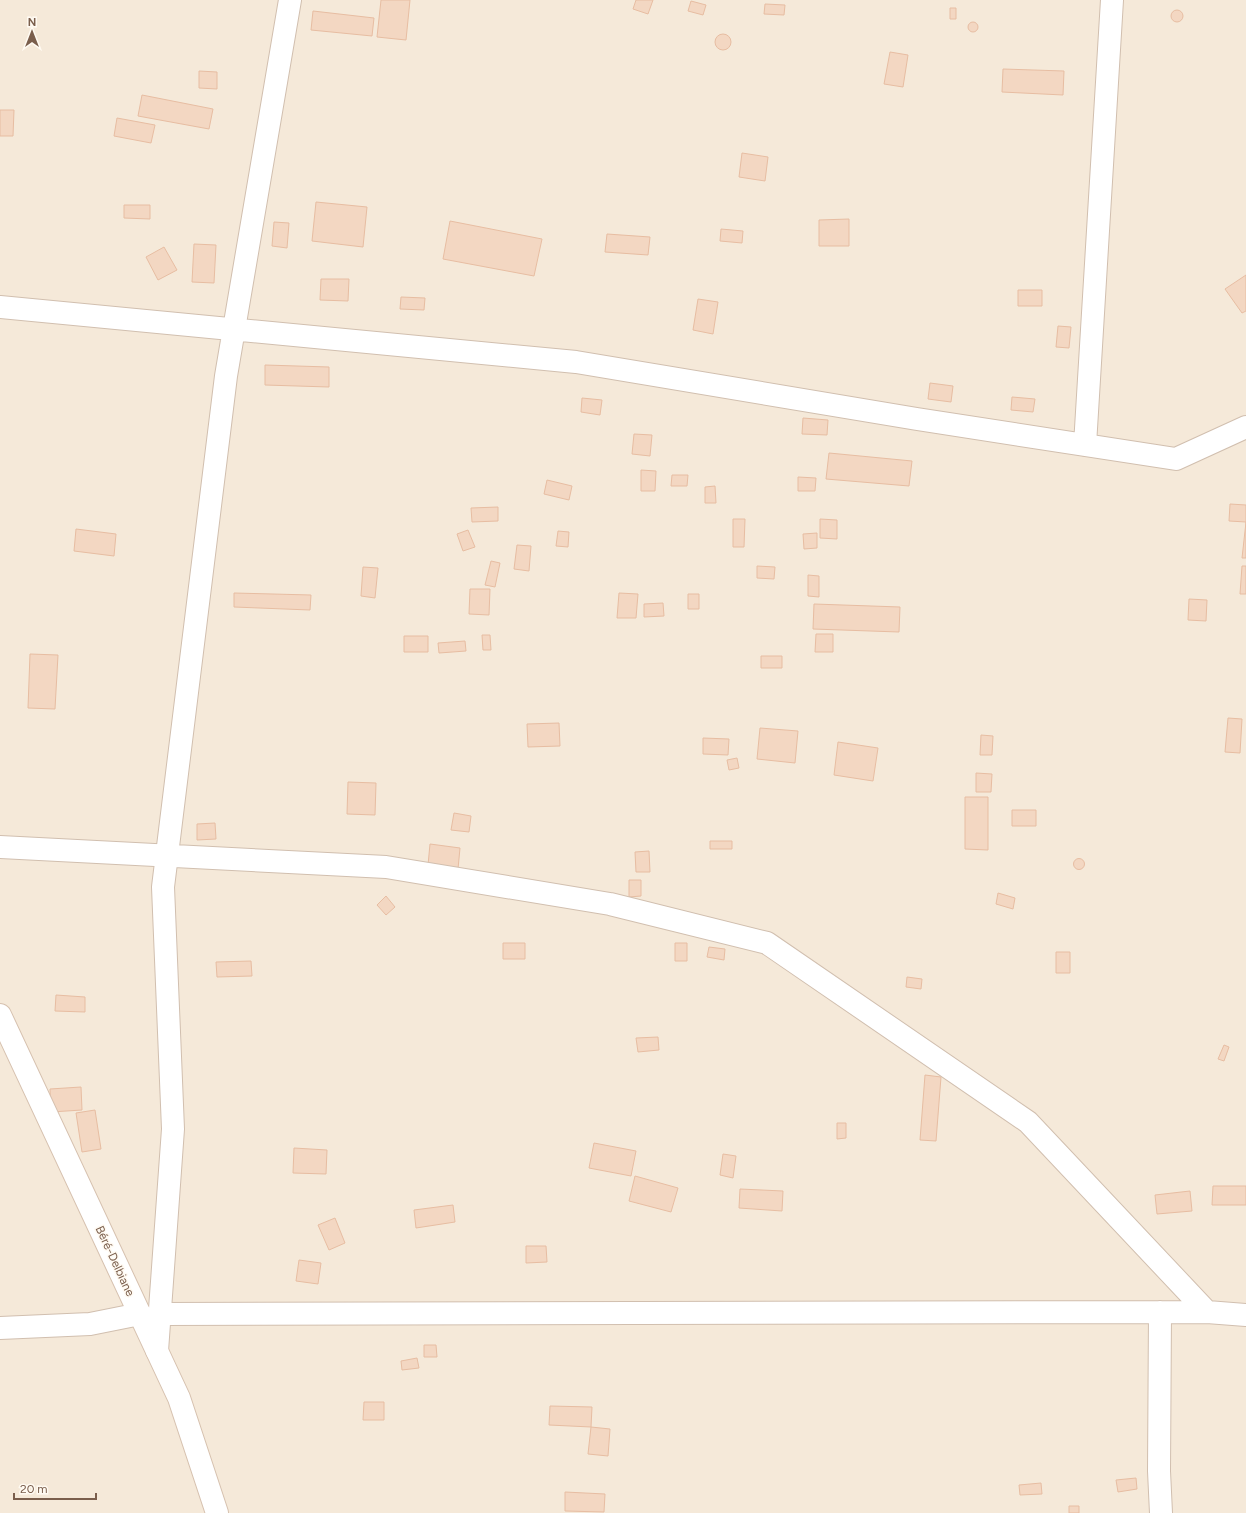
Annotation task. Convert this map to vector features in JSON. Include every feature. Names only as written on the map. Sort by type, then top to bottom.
[{"type":"street","points":[[150,1314],[173,1129],[163,887],[226,376],[290,0]]},
{"type":"street","points":[[1085,445],[1112,0]]},
{"type":"street","points":[[0,306],[576,362],[917,419],[1176,459],[1246,427]]},
{"type":"street","points":[[0,847],[386,867],[610,904],[767,943],[1028,1122],[1208,1312]]},
{"type":"street","name":"Béré-Delbiane","points":[[0,1015],[150,1314],[157,1351],[179,1398],[217,1513]]},
{"type":"street","points":[[1160,1312],[1159,1471],[1161,1513]]},
{"type":"street","points":[[0,1328],[90,1324],[150,1314],[1208,1312],[1246,1315]]},
{"type":"shaded area","points":[[0,0],[1246,0],[1246,1513],[0,1513]]},
{"type":"building","points":[[381,0],[410,0],[406,40],[377,37]]},
{"type":"building","points":[[636,0],[653,0],[648,14],[633,9]]},
{"type":"building","points":[[691,1],[706,5],[703,15],[688,11]]},
{"type":"building","points":[[765,4],[785,5],[784,15],[764,14]]},
{"type":"building","points":[[950,8],[956,8],[956,19],[950,19]]},
{"type":"building","points":[[1175,10],[1179,10],[1183,16],[1179,22],[1175,22],[1171,18],[1171,14]]},
{"type":"building","points":[[313,11],[374,18],[372,36],[311,30]]},
{"type":"building","points":[[973,22],[978,27],[973,32],[968,27]]},
{"type":"building","points":[[720,34],[726,34],[731,39],[729,48],[726,50],[720,50],[715,45],[715,39]]},
{"type":"building","points":[[890,52],[908,55],[903,87],[884,84]]},
{"type":"building","points":[[1003,69],[1064,71],[1063,95],[1002,92]]},
{"type":"building","points":[[199,71],[217,72],[217,89],[199,88]]},
{"type":"building","points":[[142,95],[213,109],[209,129],[138,116]]},
{"type":"building","points":[[0,110],[14,110],[13,136],[0,136]]},
{"type":"building","points":[[117,118],[155,125],[151,143],[114,136]]},
{"type":"building","points":[[742,153],[768,157],[765,181],[739,177]]},
{"type":"building","points":[[316,202],[367,207],[363,247],[312,241]]},
{"type":"building","points":[[124,205],[150,205],[150,219],[124,218]]},
{"type":"building","points":[[849,219],[849,246],[819,246],[819,220]]},
{"type":"building","points":[[450,221],[542,239],[534,276],[443,259]]},
{"type":"building","points":[[274,222],[289,223],[287,248],[272,246]]},
{"type":"building","points":[[721,229],[743,231],[742,243],[720,241]]},
{"type":"building","points":[[607,234],[650,237],[648,255],[605,252]]},
{"type":"building","points":[[194,244],[216,245],[214,283],[192,282]]},
{"type":"building","points":[[164,247],[177,270],[158,280],[146,257]]},
{"type":"building","points":[[1246,275],[1246,311],[1242,313],[1225,289]]},
{"type":"building","points":[[321,279],[349,279],[348,301],[320,300]]},
{"type":"building","points":[[1018,290],[1042,290],[1042,306],[1018,306]]},
{"type":"building","points":[[401,297],[425,298],[424,310],[400,309]]},
{"type":"building","points":[[698,299],[718,302],[713,334],[693,330]]},
{"type":"building","points":[[1058,326],[1071,327],[1069,348],[1056,347]]},
{"type":"building","points":[[265,365],[329,367],[329,387],[265,385]]},
{"type":"building","points":[[930,383],[953,386],[951,402],[928,399]]},
{"type":"building","points":[[1012,397],[1035,399],[1033,412],[1011,410]]},
{"type":"building","points":[[582,398],[602,400],[600,415],[581,412]]},
{"type":"building","points":[[803,418],[828,420],[827,435],[802,434]]},
{"type":"building","points":[[634,434],[652,435],[650,456],[632,454]]},
{"type":"building","points":[[829,453],[912,461],[909,486],[826,479]]},
{"type":"building","points":[[641,470],[656,471],[655,491],[641,491]]},
{"type":"building","points":[[672,475],[688,475],[687,486],[671,486]]},
{"type":"building","points":[[798,477],[816,478],[815,491],[798,491]]},
{"type":"building","points":[[547,480],[572,486],[569,500],[544,494]]},
{"type":"building","points":[[715,486],[716,503],[705,503],[705,487]]},
{"type":"building","points":[[1230,504],[1246,505],[1246,522],[1229,521]]},
{"type":"building","points":[[498,507],[498,521],[472,522],[471,508]]},
{"type":"building","points":[[733,519],[745,519],[744,547],[733,547]]},
{"type":"building","points":[[820,519],[837,520],[837,539],[820,538]]},
{"type":"building","points":[[1246,522],[1246,558],[1242,558]]},
{"type":"building","points":[[76,529],[116,534],[114,556],[74,551]]},
{"type":"building","points":[[468,530],[475,547],[463,551],[457,534]]},
{"type":"building","points":[[558,531],[569,532],[568,547],[556,546]]},
{"type":"building","points":[[817,533],[817,548],[804,549],[803,534]]},
{"type":"building","points":[[517,545],[531,546],[529,571],[514,569]]},
{"type":"building","points":[[491,561],[500,563],[495,587],[485,585]]},
{"type":"building","points":[[757,566],[775,567],[774,579],[757,578]]},
{"type":"building","points":[[1242,566],[1246,566],[1246,594],[1240,594]]},
{"type":"building","points":[[363,567],[378,568],[375,598],[361,596]]},
{"type":"building","points":[[808,575],[819,576],[819,597],[808,596]]},
{"type":"building","points":[[470,589],[490,589],[489,615],[469,614]]},
{"type":"building","points":[[234,593],[311,595],[310,610],[234,607]]},
{"type":"building","points":[[619,593],[638,594],[636,618],[617,618]]},
{"type":"building","points":[[688,594],[699,594],[699,609],[688,609]]},
{"type":"building","points":[[1189,599],[1207,600],[1206,621],[1188,620]]},
{"type":"building","points":[[663,603],[664,616],[644,617],[644,604]]},
{"type":"building","points":[[814,604],[900,607],[899,632],[813,629]]},
{"type":"building","points":[[816,634],[833,634],[833,652],[815,652]]},
{"type":"building","points":[[482,635],[490,635],[491,650],[483,650]]},
{"type":"building","points":[[404,636],[428,636],[428,652],[404,652]]},
{"type":"building","points":[[465,641],[466,651],[439,653],[438,643]]},
{"type":"building","points":[[30,654],[58,655],[55,709],[28,708]]},
{"type":"building","points":[[761,656],[782,656],[782,668],[761,668]]},
{"type":"building","points":[[1228,718],[1242,719],[1240,753],[1225,752]]},
{"type":"building","points":[[559,723],[560,746],[528,747],[527,724]]},
{"type":"building","points":[[760,728],[798,731],[795,763],[757,759]]},
{"type":"building","points":[[981,735],[993,736],[992,755],[980,755]]},
{"type":"building","points":[[703,738],[729,739],[728,755],[703,754]]},
{"type":"building","points":[[838,742],[878,748],[873,781],[834,775]]},
{"type":"building","points":[[737,758],[739,768],[729,770],[727,760]]},
{"type":"building","points":[[976,773],[992,774],[991,792],[976,792]]},
{"type":"building","points":[[348,782],[376,783],[375,815],[347,814]]},
{"type":"building","points":[[965,797],[988,797],[988,850],[965,849]]},
{"type":"building","points":[[1012,810],[1036,810],[1036,826],[1012,826]]},
{"type":"building","points":[[454,813],[471,816],[469,832],[451,830]]},
{"type":"building","points":[[215,823],[216,839],[197,840],[197,824]]},
{"type":"building","points":[[710,841],[732,841],[732,849],[710,849]]},
{"type":"building","points":[[430,844],[460,848],[458,869],[428,865]]},
{"type":"building","points":[[649,851],[650,872],[636,872],[635,852]]},
{"type":"building","points":[[1077,859],[1081,859],[1083,860],[1083,868],[1077,869],[1074,866],[1074,862]]},
{"type":"building","points":[[629,880],[641,880],[641,896],[629,897]]},
{"type":"building","points":[[998,893],[1015,898],[1013,909],[996,904]]},
{"type":"building","points":[[386,896],[395,907],[386,915],[377,905]]},
{"type":"building","points":[[503,943],[525,943],[525,959],[503,959]]},
{"type":"building","points":[[675,943],[687,943],[687,961],[675,961]]},
{"type":"building","points":[[709,947],[725,949],[724,960],[707,957]]},
{"type":"building","points":[[1056,952],[1070,952],[1070,973],[1056,973]]},
{"type":"building","points":[[251,961],[252,976],[217,977],[216,962]]},
{"type":"building","points":[[907,977],[922,979],[921,989],[906,987]]},
{"type":"building","points":[[56,995],[85,997],[85,1012],[55,1011]]},
{"type":"building","points":[[658,1037],[659,1050],[638,1052],[636,1038]]},
{"type":"building","points":[[1224,1045],[1229,1047],[1224,1061],[1218,1059]]},
{"type":"building","points":[[925,1075],[941,1077],[936,1141],[920,1140]]},
{"type":"building","points":[[81,1087],[82,1110],[51,1112],[50,1089]]},
{"type":"building","points":[[95,1110],[101,1149],[82,1152],[76,1113]]},
{"type":"building","points":[[837,1123],[846,1123],[846,1138],[837,1139]]},
{"type":"building","points":[[594,1143],[636,1151],[631,1176],[589,1168]]},
{"type":"building","points":[[294,1148],[327,1150],[326,1174],[293,1173]]},
{"type":"building","points":[[723,1154],[736,1156],[733,1178],[720,1175]]},
{"type":"building","points":[[635,1176],[678,1188],[671,1212],[629,1201]]},
{"type":"building","points":[[1213,1186],[1246,1186],[1246,1205],[1212,1205]]},
{"type":"building","points":[[740,1189],[783,1191],[782,1211],[739,1208]]},
{"type":"building","points":[[1190,1191],[1192,1211],[1157,1214],[1155,1195]]},
{"type":"building","points":[[453,1205],[455,1222],[416,1228],[414,1210]]},
{"type":"building","points":[[335,1218],[345,1243],[329,1250],[318,1225]]},
{"type":"building","points":[[526,1246],[546,1246],[547,1262],[526,1263]]},
{"type":"building","points":[[299,1260],[321,1263],[318,1284],[296,1281]]},
{"type":"building","points":[[424,1345],[436,1345],[437,1357],[424,1357]]},
{"type":"building","points":[[417,1358],[419,1368],[402,1370],[401,1361]]},
{"type":"building","points":[[364,1402],[384,1402],[384,1420],[363,1420]]},
{"type":"building","points":[[550,1406],[592,1407],[591,1427],[549,1425]]},
{"type":"building","points":[[591,1427],[610,1429],[608,1456],[588,1454]]},
{"type":"building","points":[[1136,1478],[1137,1489],[1118,1492],[1116,1480]]},
{"type":"building","points":[[1041,1483],[1042,1494],[1020,1495],[1019,1485]]},
{"type":"building","points":[[565,1492],[605,1494],[604,1512],[565,1511]]},
{"type":"building","points":[[1069,1506],[1079,1506],[1079,1513],[1069,1513]]}]
